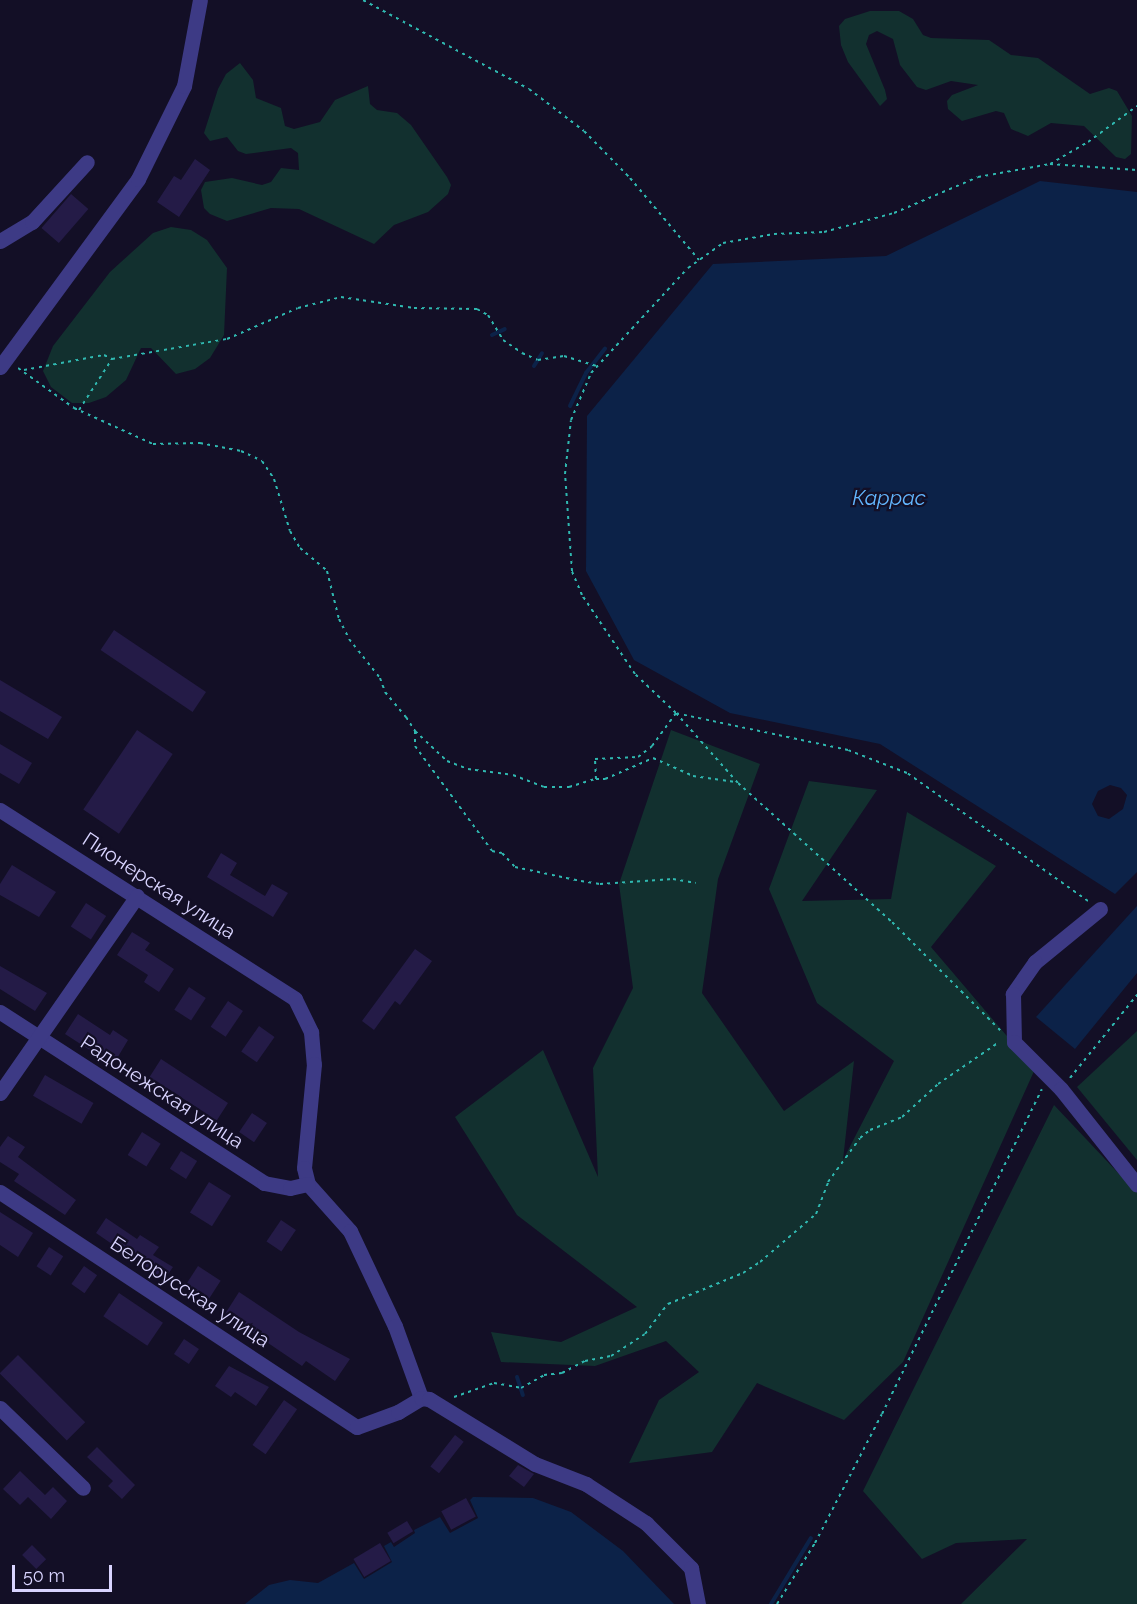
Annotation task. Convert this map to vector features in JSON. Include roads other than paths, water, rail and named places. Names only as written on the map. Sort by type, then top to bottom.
[{"type":"street","points":[[4,356],[138,178],[184,86],[200,0]]},
{"type":"street","points":[[0,241],[32,222],[87,162]]},
{"type":"street","name":"Пионерская улица","points":[[0,810],[295,999],[311,1032],[314,1064],[304,1168],[308,1184]]},
{"type":"street","points":[[0,1093],[40,1039],[137,896]]},
{"type":"street","points":[[1100,909],[1035,963],[1013,994],[1010,1039],[1047,1078],[1061,1089],[1137,1185]]},
{"type":"street","name":"Радонежская улица","points":[[0,1012],[264,1183],[290,1188],[308,1184]]},
{"type":"street","points":[[308,1184],[351,1231],[395,1326],[421,1398],[440,1404],[535,1464],[586,1484],[646,1523],[691,1568],[698,1604]]},
{"type":"street","name":"Белорусская улица","points":[[0,1192],[357,1427],[398,1412],[421,1398]]},
{"type":"street","points":[[0,1408],[83,1488]]},
{"type":"water","name":"Каррас","points":[[1040,181],[1137,192],[1137,872],[1115,894],[880,744],[730,713],[634,660],[586,571],[587,416],[713,264],[886,256]],"holes":[[[1110,785],[1121,788],[1127,795],[1123,809],[1109,819],[1098,816],[1092,804],[1098,791]]]},
{"type":"water","points":[[1137,906],[1137,973],[1075,1049],[1036,1017]]},
{"type":"water","points":[[473,1497],[533,1498],[571,1512],[623,1551],[674,1604],[245,1604],[269,1585],[290,1580],[318,1583],[354,1563],[364,1579],[392,1562],[384,1546],[391,1542],[394,1547],[415,1533],[414,1530],[440,1517],[450,1533],[478,1518],[470,1500]]},
{"type":"waterway","points":[[492,335],[505,329]]},
{"type":"waterway","points":[[570,406],[586,373],[605,349]]},
{"type":"waterway","points":[[534,366],[542,353]]},
{"type":"waterway","points":[[517,1377],[523,1395]]},
{"type":"waterway","points":[[771,1604],[811,1538]]}]
